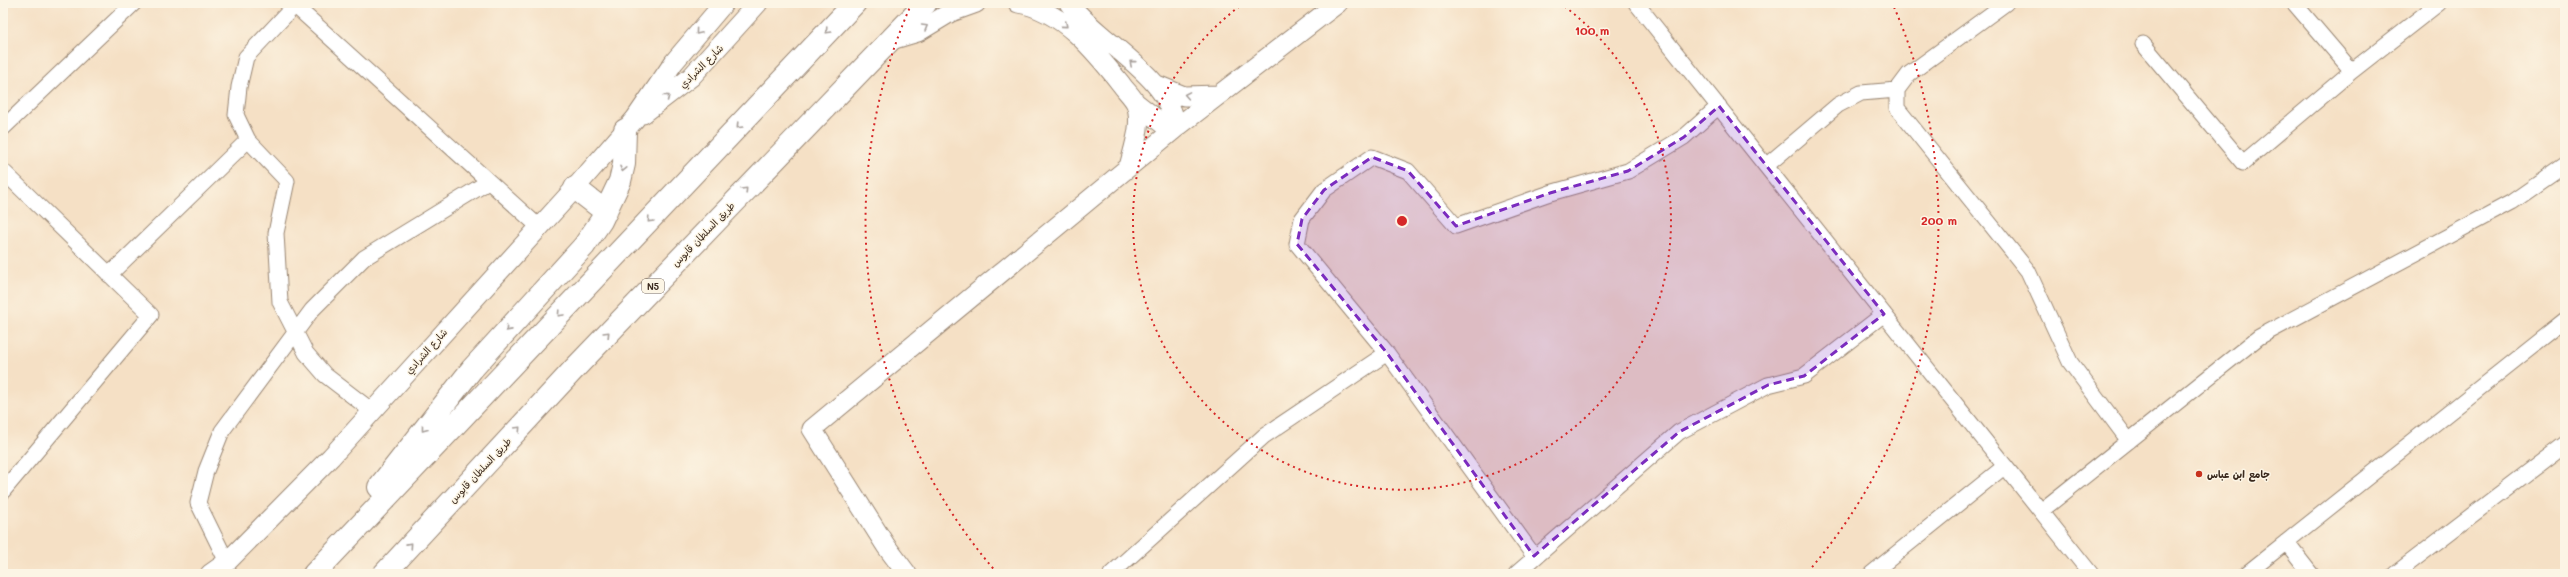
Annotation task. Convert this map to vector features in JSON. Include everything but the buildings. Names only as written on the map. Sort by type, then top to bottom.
[{"type":"highway","points":[[313,574],[855,3]]},
{"type":"highway","name":"طريق السلطان قابوس","points":[[384,574],[575,368],[888,40],[926,3]]},
{"type":"highway","points":[[313,574],[472,368],[584,246],[606,212],[622,176],[630,125]]},
{"type":"highway","points":[[575,188],[606,212]]},
{"type":"street","points":[[3,128],[134,3]]},
{"type":"street","name":"شارع الشرادي","points":[[210,574],[227,562],[331,457],[575,188],[630,125],[674,62],[724,3]]},
{"type":"street","name":"شارع الشرادي","points":[[630,125],[691,77],[758,3]]},
{"type":"street","points":[[888,40],[918,32],[951,12],[976,3]]},
{"type":"street","points":[[1018,3],[1047,12],[1065,24],[1105,63],[1136,103],[1164,125],[1176,128]]},
{"type":"street","points":[[1069,3],[1157,85],[1175,114],[1176,128]]},
{"type":"street","points":[[907,574],[886,546],[812,429],[1176,128],[1338,3]]},
{"type":"street","points":[[1636,3],[2091,574]]},
{"type":"street","points":[[2006,3],[1909,74],[1897,90],[1897,108],[2028,271],[2070,362],[2130,441]]},
{"type":"street","points":[[2294,3],[2352,71]]},
{"type":"street","points":[[2142,44],[2243,163],[2352,71],[2439,3]]},
{"type":"street","points":[[372,411],[325,376],[306,353],[297,332],[280,302],[276,233],[286,181],[248,140],[236,115],[239,87],[246,57],[294,4],[539,227]]},
{"type":"street","points":[[1157,85],[1184,96],[1219,95]]},
{"type":"street","points":[[1766,166],[1838,105],[1861,93],[1897,90]]},
{"type":"street","points":[[1130,167],[1139,127],[1136,103]]},
{"type":"street","points":[[1534,556],[1387,354],[1297,244],[1302,220],[1324,190],[1372,157],[1408,171],[1456,226],[1550,193],[1628,171],[1684,137],[1719,106]]},
{"type":"street","points":[[109,275],[248,140]]},
{"type":"street","points":[[2042,511],[2259,337],[2512,202],[2565,165]]},
{"type":"street","points":[[3,171],[151,315],[3,491]]},
{"type":"street","points":[[227,562],[198,503],[206,471],[222,431],[312,310],[364,258],[488,182]]},
{"type":"street","points":[[1516,574],[1534,556],[1679,432],[1768,385],[1804,376],[1884,314]]},
{"type":"street","points":[[2246,574],[2564,324]]},
{"type":"street","points":[[1111,574],[1264,436],[1387,354]]},
{"type":"street","points":[[2395,574],[2565,444]]},
{"type":"street","points":[[1871,574],[2005,466]]},
{"type":"street","points":[[2286,542],[2311,574]]},
{"type":"highlighted area","points":[[1719,106],[1884,314],[1804,376],[1768,385],[1679,432],[1534,556],[1387,353],[1297,244],[1302,219],[1324,190],[1372,157],[1408,171],[1456,226],[1550,193],[1628,171],[1684,137]]},
{"type":"place","name":"جامع ابن عباس","points":[[2199,474]]}]
